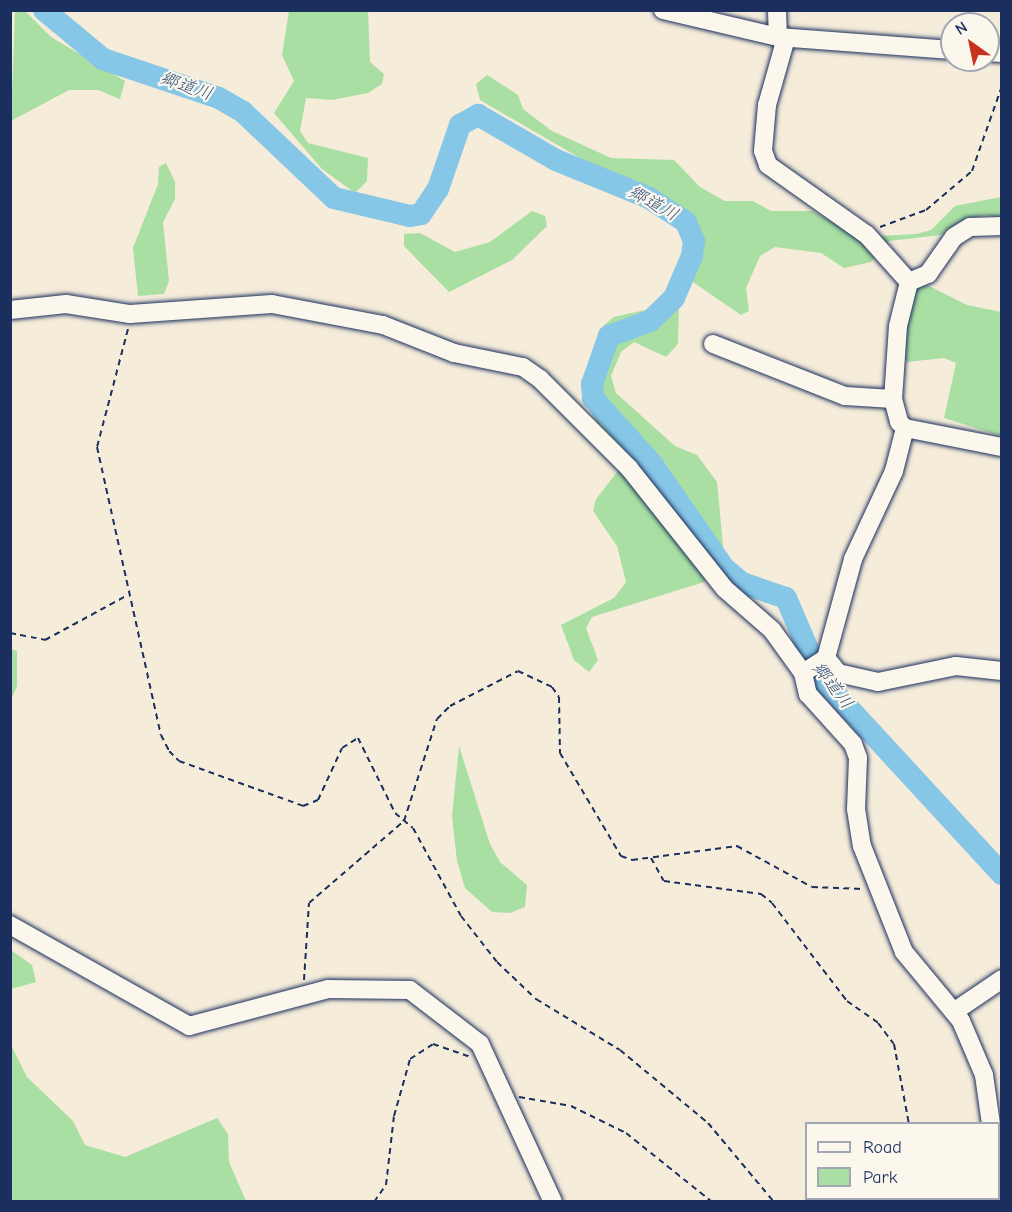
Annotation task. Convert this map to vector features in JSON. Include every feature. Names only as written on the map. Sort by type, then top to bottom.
[{"type":"street","points":[[663,10],[782,37],[940,49]]},
{"type":"street","points":[[777,10],[782,37],[767,105],[763,151],[768,165],[867,235],[909,282]]},
{"type":"street","points":[[909,282],[928,274],[954,237],[970,227],[1002,226]]},
{"type":"street","points":[[909,282],[898,326],[893,399],[905,428],[894,471],[854,559],[814,665],[808,694],[845,732],[858,758],[856,809],[861,846],[880,885],[909,960],[955,1011],[984,1075],[991,1122]]},
{"type":"street","points":[[10,310],[66,304],[130,314],[272,304],[383,325],[454,353],[523,367],[568,404],[629,468],[693,552],[772,630],[814,665],[878,682],[956,666],[1002,670]]},
{"type":"street","points":[[713,344],[845,396],[893,399]]},
{"type":"street","points":[[905,428],[1002,447]]},
{"type":"street","points":[[10,925],[189,1026],[306,993],[410,990],[480,1044],[492,1064],[553,1202]]},
{"type":"street","points":[[955,1011],[1002,980]]},
{"type":"path","points":[[867,235],[926,210],[972,171],[1002,86]]},
{"type":"path","points":[[130,314],[97,447],[128,595],[161,735],[179,761],[303,806],[318,800],[342,748],[358,738],[404,821],[418,836],[461,916],[497,962],[536,999],[620,1050],[708,1123],[774,1202]]},
{"type":"path","points":[[10,633],[45,640],[128,595]]},
{"type":"path","points":[[306,993],[304,918],[309,903],[404,821],[437,719],[477,690],[518,671],[559,697],[560,753],[612,847],[632,860],[737,846],[812,887],[831,891],[880,885]]},
{"type":"path","points":[[651,858],[664,881],[761,894],[772,903],[847,1001],[878,1023],[894,1044],[909,1122]]},
{"type":"path","points":[[374,1202],[386,1185],[394,1116],[416,1052],[446,1045],[492,1064]]},
{"type":"path","points":[[508,1100],[554,1101],[626,1133],[712,1202]]},
{"type":"green space","points":[[15,11],[25,11],[51,37],[125,81],[120,99],[98,90],[69,90],[11,121]]},
{"type":"green space","points":[[289,11],[368,11],[370,62],[384,74],[382,84],[368,93],[332,100],[306,98],[300,131],[308,143],[368,158],[367,181],[355,193],[322,169],[274,113],[294,81],[282,55]]},
{"type":"green space","points":[[487,75],[518,95],[523,109],[552,131],[611,158],[674,160],[700,187],[725,201],[753,201],[771,211],[812,211],[860,237],[916,234],[931,230],[955,206],[1001,197],[1001,217],[985,215],[959,222],[941,235],[889,241],[871,262],[844,268],[821,253],[775,247],[760,256],[746,288],[749,311],[741,315],[690,280],[704,247],[697,224],[680,205],[606,173],[480,100],[476,84]]},
{"type":"green space","points":[[166,163],[175,182],[175,199],[163,222],[169,281],[164,294],[138,296],[133,248],[158,184],[159,167]]},
{"type":"green space","points":[[532,211],[545,216],[547,226],[512,260],[449,292],[404,246],[404,234],[420,233],[455,252],[490,242]]},
{"type":"green space","points":[[927,285],[967,305],[1001,312],[1001,436],[944,418],[956,363],[944,358],[906,362],[900,320],[909,290]]},
{"type":"green space","points":[[662,298],[679,301],[678,344],[666,357],[634,342],[621,352],[611,376],[616,393],[675,446],[697,455],[717,482],[724,556],[704,582],[592,617],[586,628],[598,660],[589,672],[574,660],[561,625],[614,598],[626,582],[617,546],[593,511],[596,499],[621,467],[592,414],[586,379],[604,325],[614,317],[654,308]]},
{"type":"green space","points":[[11,649],[17,651],[17,686],[11,700]]},
{"type":"green space","points":[[459,746],[490,844],[500,862],[527,885],[525,907],[510,913],[492,912],[465,888],[457,861],[452,816]]},
{"type":"green space","points":[[11,950],[32,965],[36,982],[11,989]]},
{"type":"green space","points":[[11,1045],[27,1077],[73,1121],[85,1145],[125,1157],[217,1118],[228,1134],[229,1162],[246,1201],[11,1201]]},
{"type":"waterway","name":"郷道川","points":[[44,10],[103,59],[219,98],[243,112],[334,198],[410,216],[421,214],[438,189],[460,125],[478,115],[556,160],[649,198],[686,222],[694,241],[692,256],[674,298],[650,321],[609,336],[592,384],[593,398],[652,464],[724,568],[742,583],[786,598],[820,677],[1002,874]]}]
